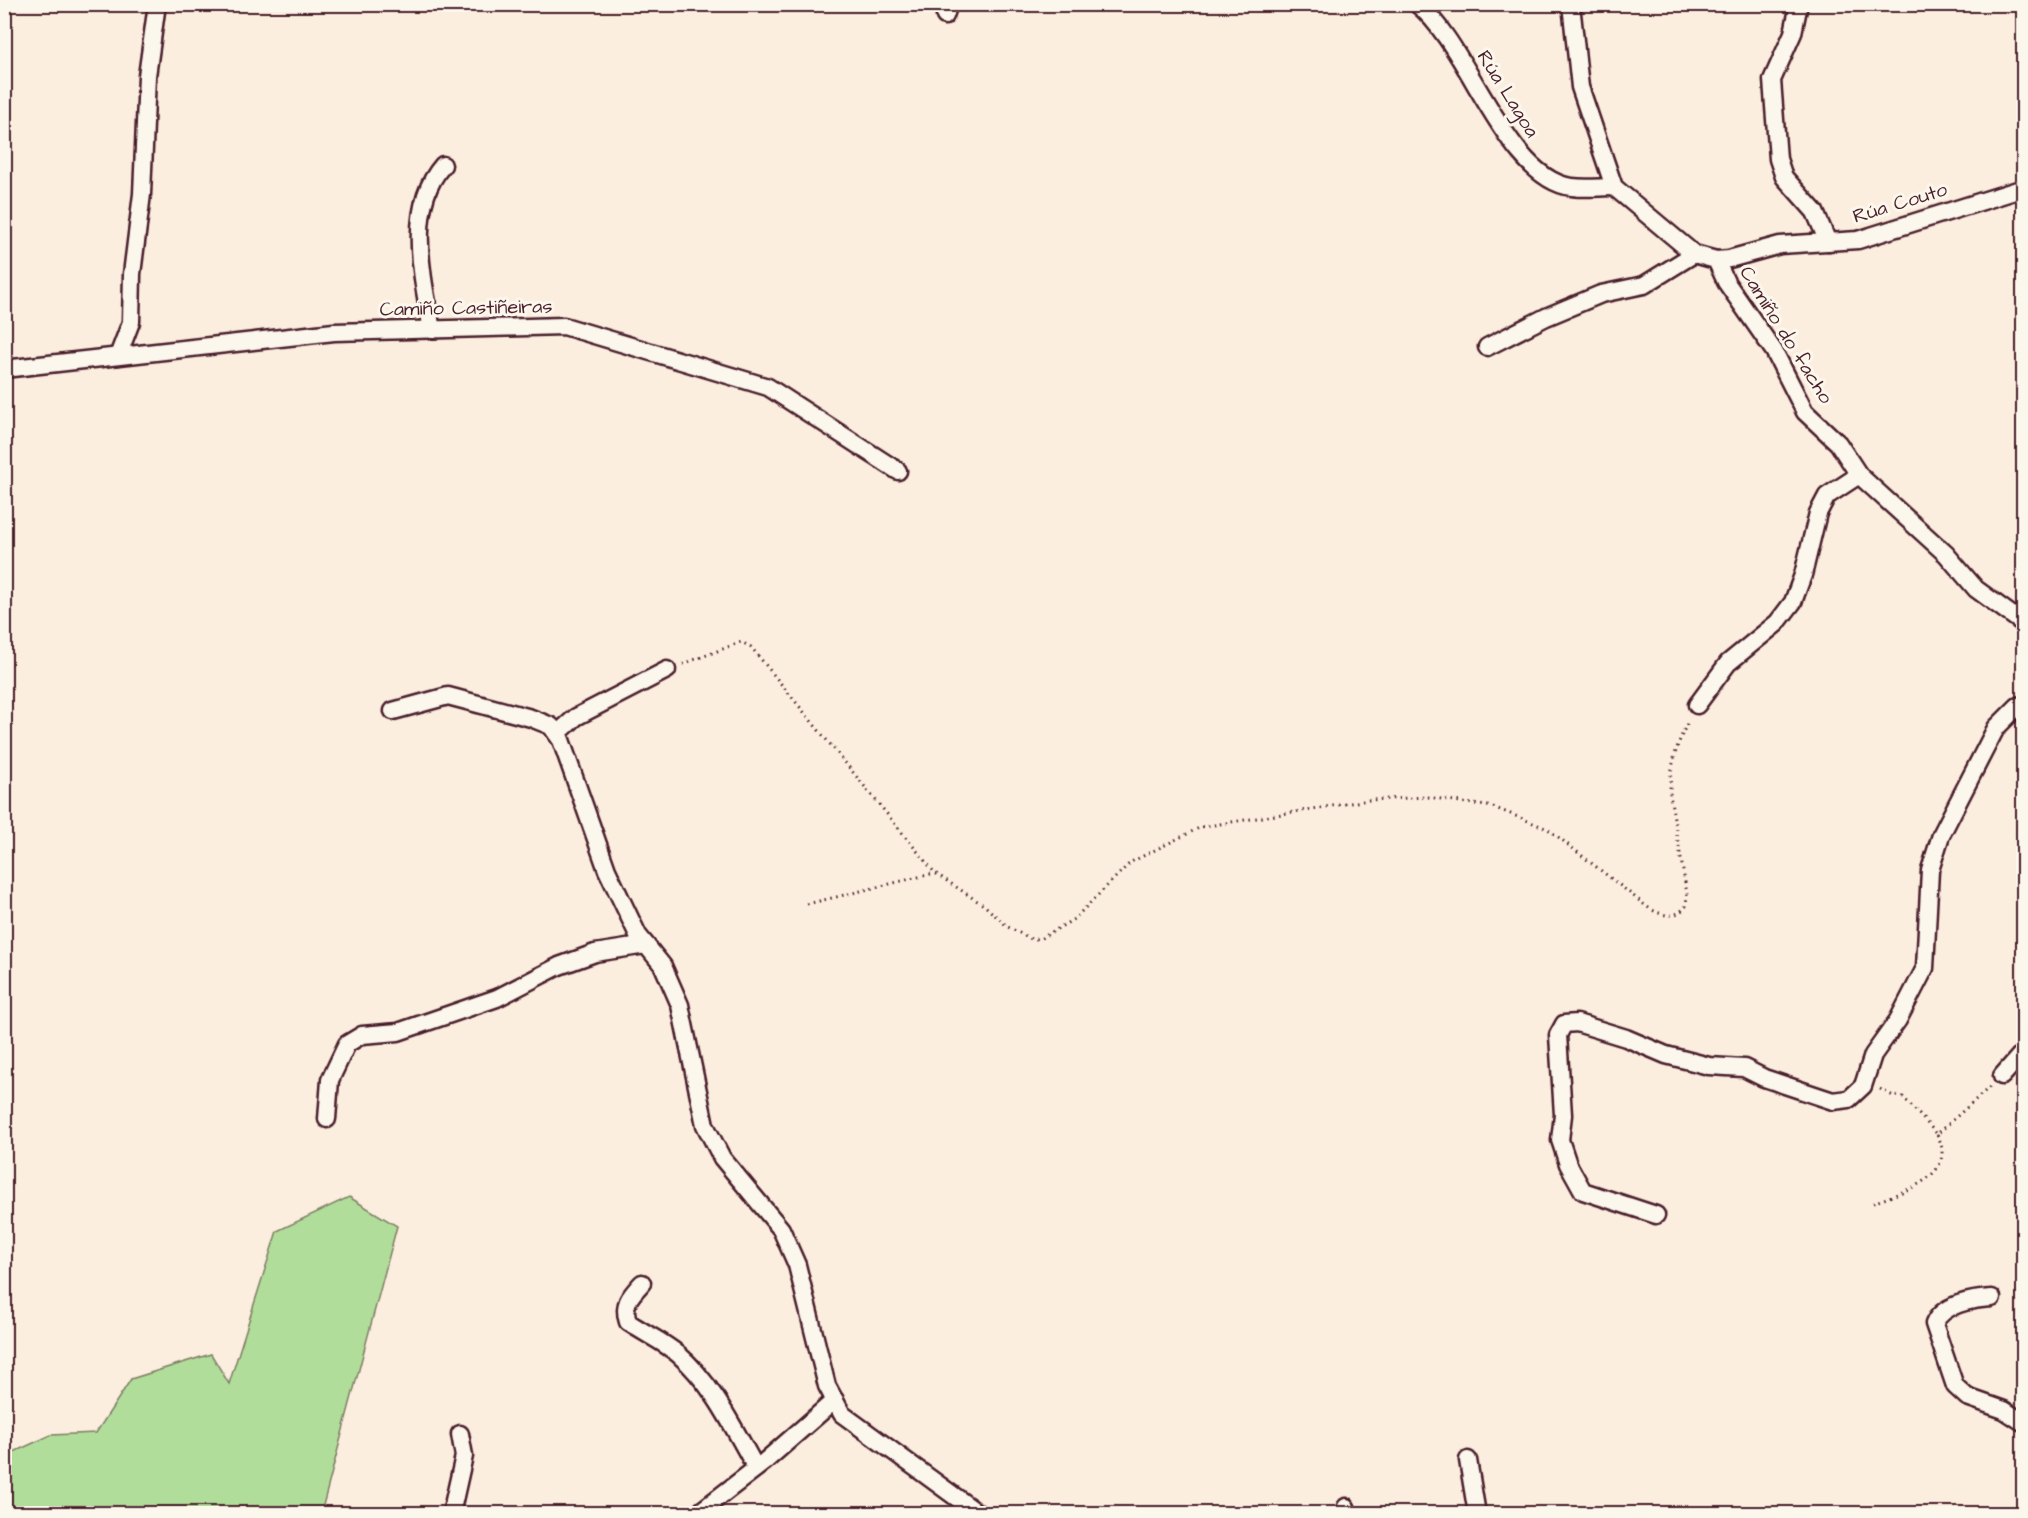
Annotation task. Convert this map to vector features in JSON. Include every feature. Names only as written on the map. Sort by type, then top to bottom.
[{"type":"street","points":[[118,356],[131,322],[132,274],[142,194],[147,76],[157,4]]},
{"type":"street","name":"Rúa Lagoa","points":[[1417,4],[1444,32],[1519,153],[1544,175],[1570,187],[1614,187]]},
{"type":"street","points":[[1571,4],[1580,87],[1614,187]]},
{"type":"street","points":[[1799,4],[1793,33],[1772,80],[1778,159],[1784,177],[1815,212],[1828,242]]},
{"type":"street","points":[[432,330],[420,263],[419,233],[430,179],[443,165]]},
{"type":"street","name":"Camiño do facho","points":[[1614,187],[1694,254],[1716,260],[1726,282],[1774,351],[1804,412],[1838,443],[1859,476],[1946,554],[1976,589],[2024,624]]},
{"type":"street","name":"Rúa Couto","points":[[1716,260],[1729,259],[1780,245],[1858,240],[1908,222],[2024,188]]},
{"type":"street","points":[[1487,347],[1546,317],[1601,294],[1644,285],[1694,254]]},
{"type":"street","name":"Camiño Castiñeiras","points":[[4,369],[334,332],[564,326],[768,387],[898,471]]},
{"type":"street","points":[[1697,705],[1728,663],[1777,623],[1793,602],[1803,575],[1818,513],[1827,496],[1859,476]]},
{"type":"street","points":[[557,734],[576,717],[667,670]]},
{"type":"street","points":[[393,711],[448,696],[531,718],[551,726],[557,734],[607,870],[638,935],[663,966],[680,1005],[705,1125],[722,1158],[781,1228],[797,1265],[827,1386],[842,1414],[979,1514]]},
{"type":"street","points":[[1656,1215],[1583,1191],[1568,1164],[1560,1140],[1563,1115],[1558,1035],[1564,1024],[1577,1023],[1626,1038],[1666,1055],[1708,1066],[1744,1068],[1764,1078],[1833,1101],[1849,1099],[1863,1086],[1873,1055],[1898,1020],[1925,968],[1930,870],[1941,835],[1996,728],[2024,704]]},
{"type":"street","points":[[327,1119],[330,1080],[347,1044],[362,1035],[398,1032],[497,998],[559,966],[595,953],[646,945]]},
{"type":"street","points":[[2002,1076],[2024,1051]]},
{"type":"street","points":[[642,1282],[627,1300],[625,1312],[628,1322],[678,1354],[694,1370],[727,1416],[756,1468]]},
{"type":"street","points":[[1992,1298],[1966,1301],[1939,1315],[1934,1324],[1955,1386],[1967,1397],[2004,1410],[2024,1423]]},
{"type":"street","points":[[697,1514],[756,1468],[835,1400]]},
{"type":"street","points":[[452,1514],[464,1456],[460,1434]]},
{"type":"street","points":[[1468,1460],[1477,1514]]},
{"type":"path","points":[[667,670],[741,642],[751,647],[935,873],[985,906],[1022,936],[1031,939],[1040,939],[1074,919],[1131,862],[1201,827],[1370,800],[1428,797],[1493,807],[1548,829],[1650,909],[1662,915],[1673,915],[1686,906],[1687,894],[1670,795],[1670,781],[1675,748],[1697,705]]},
{"type":"path","points":[[807,904],[935,873]]},
{"type":"path","points":[[1936,1134],[2002,1076]]},
{"type":"path","points":[[1865,1080],[1893,1096],[1903,1097],[1936,1134],[1943,1147],[1942,1158],[1932,1177],[1873,1203]]},
{"type":"green space","points":[[349,1197],[397,1226],[321,1513],[5,1513],[5,1456],[51,1435],[96,1433],[131,1379],[211,1354],[229,1384],[277,1231]]}]
